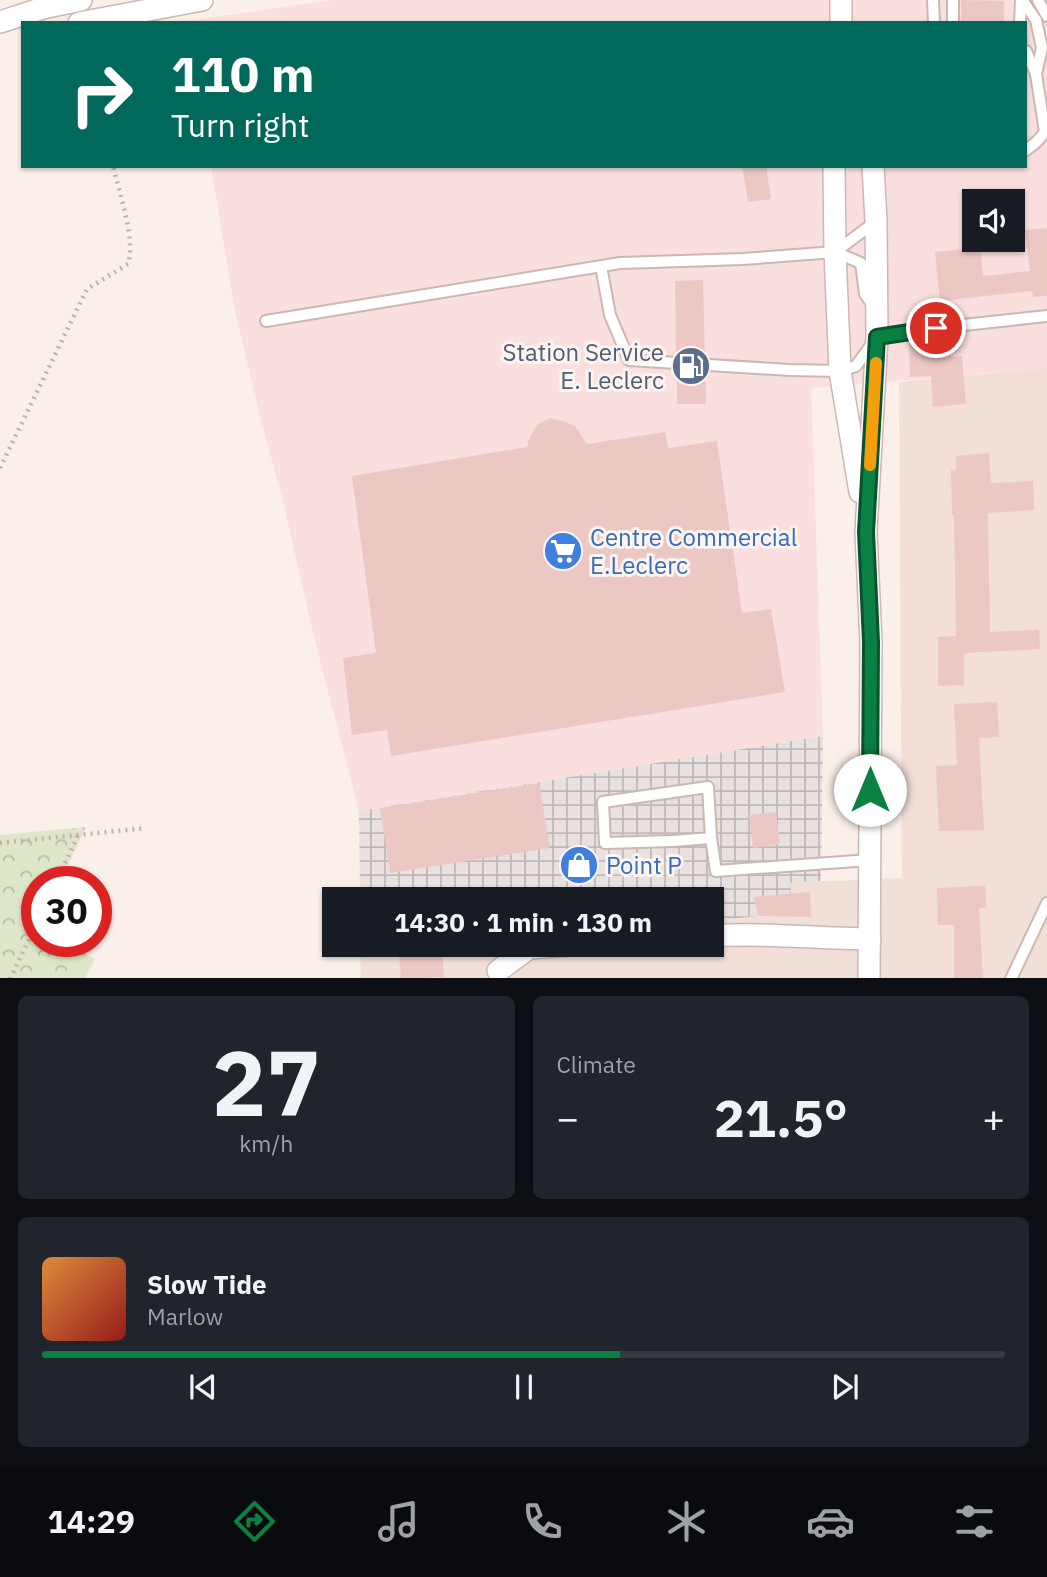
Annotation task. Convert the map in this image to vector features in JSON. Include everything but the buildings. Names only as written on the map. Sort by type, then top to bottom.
[{"type":"street","points":[[89,21],[202,0]]},
{"type":"street","points":[[841,0],[841,21]]},
{"type":"street","points":[[0,22],[76,1],[78,21]]},
{"type":"street","points":[[0,33],[21,31]]},
{"type":"street","points":[[834,168],[840,371],[866,532]]},
{"type":"street","points":[[869,978],[871,642],[866,532],[877,337],[873,168]]},
{"type":"street","points":[[724,935],[747,933],[870,939]]},
{"type":"street","points":[[498,971],[517,957]]},
{"type":"lane","points":[[933,0],[934,21]]},
{"type":"lane","points":[[953,0],[953,21]]},
{"type":"lane","points":[[1020,21],[1021,0]]},
{"type":"lane","points":[[1021,0],[1036,20],[1042,48],[1036,75]]},
{"type":"lane","points":[[1038,0],[1047,16]]},
{"type":"lane","points":[[1027,53],[1036,75],[1046,130],[1027,149]]},
{"type":"lane","points":[[835,252],[876,221]]},
{"type":"lane","points":[[266,321],[620,262],[835,252],[861,263],[865,294],[876,309]]},
{"type":"lane","points":[[601,266],[610,315],[628,360],[840,371],[856,366],[877,337],[908,331],[1047,316]]},
{"type":"lane","points":[[711,838],[605,843],[603,802],[708,787],[716,871],[870,860]]},
{"type":"lane","points":[[1011,978],[1047,903]]},
{"type":"path","points":[[0,468],[87,289],[128,264],[130,259],[129,230],[114,168]]},
{"type":"path","points":[[0,843],[146,828]]},
{"type":"path","points":[[64,866],[79,834]]},
{"type":"path","points":[[10,978],[21,956]]},
{"type":"shaded area","points":[[331,0],[1047,0],[1047,368],[811,388],[823,736],[359,811],[234,306],[211,168],[1027,168],[1027,21],[188,21]]},
{"type":"shaded area","points":[[1047,368],[1047,978],[361,978],[360,957],[724,957],[724,920],[757,916],[754,897],[791,893],[789,883],[902,878],[899,382]]},
{"type":"shaded area","points":[[823,736],[821,881],[790,883],[791,894],[754,897],[758,916],[724,920],[724,887],[360,887],[359,811]]},
{"type":"green space","points":[[86,827],[68,866],[21,866],[21,957],[91,957],[95,959],[85,978],[0,978],[0,835]]},
{"type":"slow traffic","points":[[870,465],[876,363]]},
{"type":"place","name":"Station Service E. Leclerc","points":[[691,366]]},
{"type":"place","name":"Centre Commercial E.Leclerc","points":[[563,551]]},
{"type":"place","name":"Point P","points":[[579,865]]},
{"type":"route","points":[[870,790],[871,642],[866,532],[877,337],[936,328]]}]
